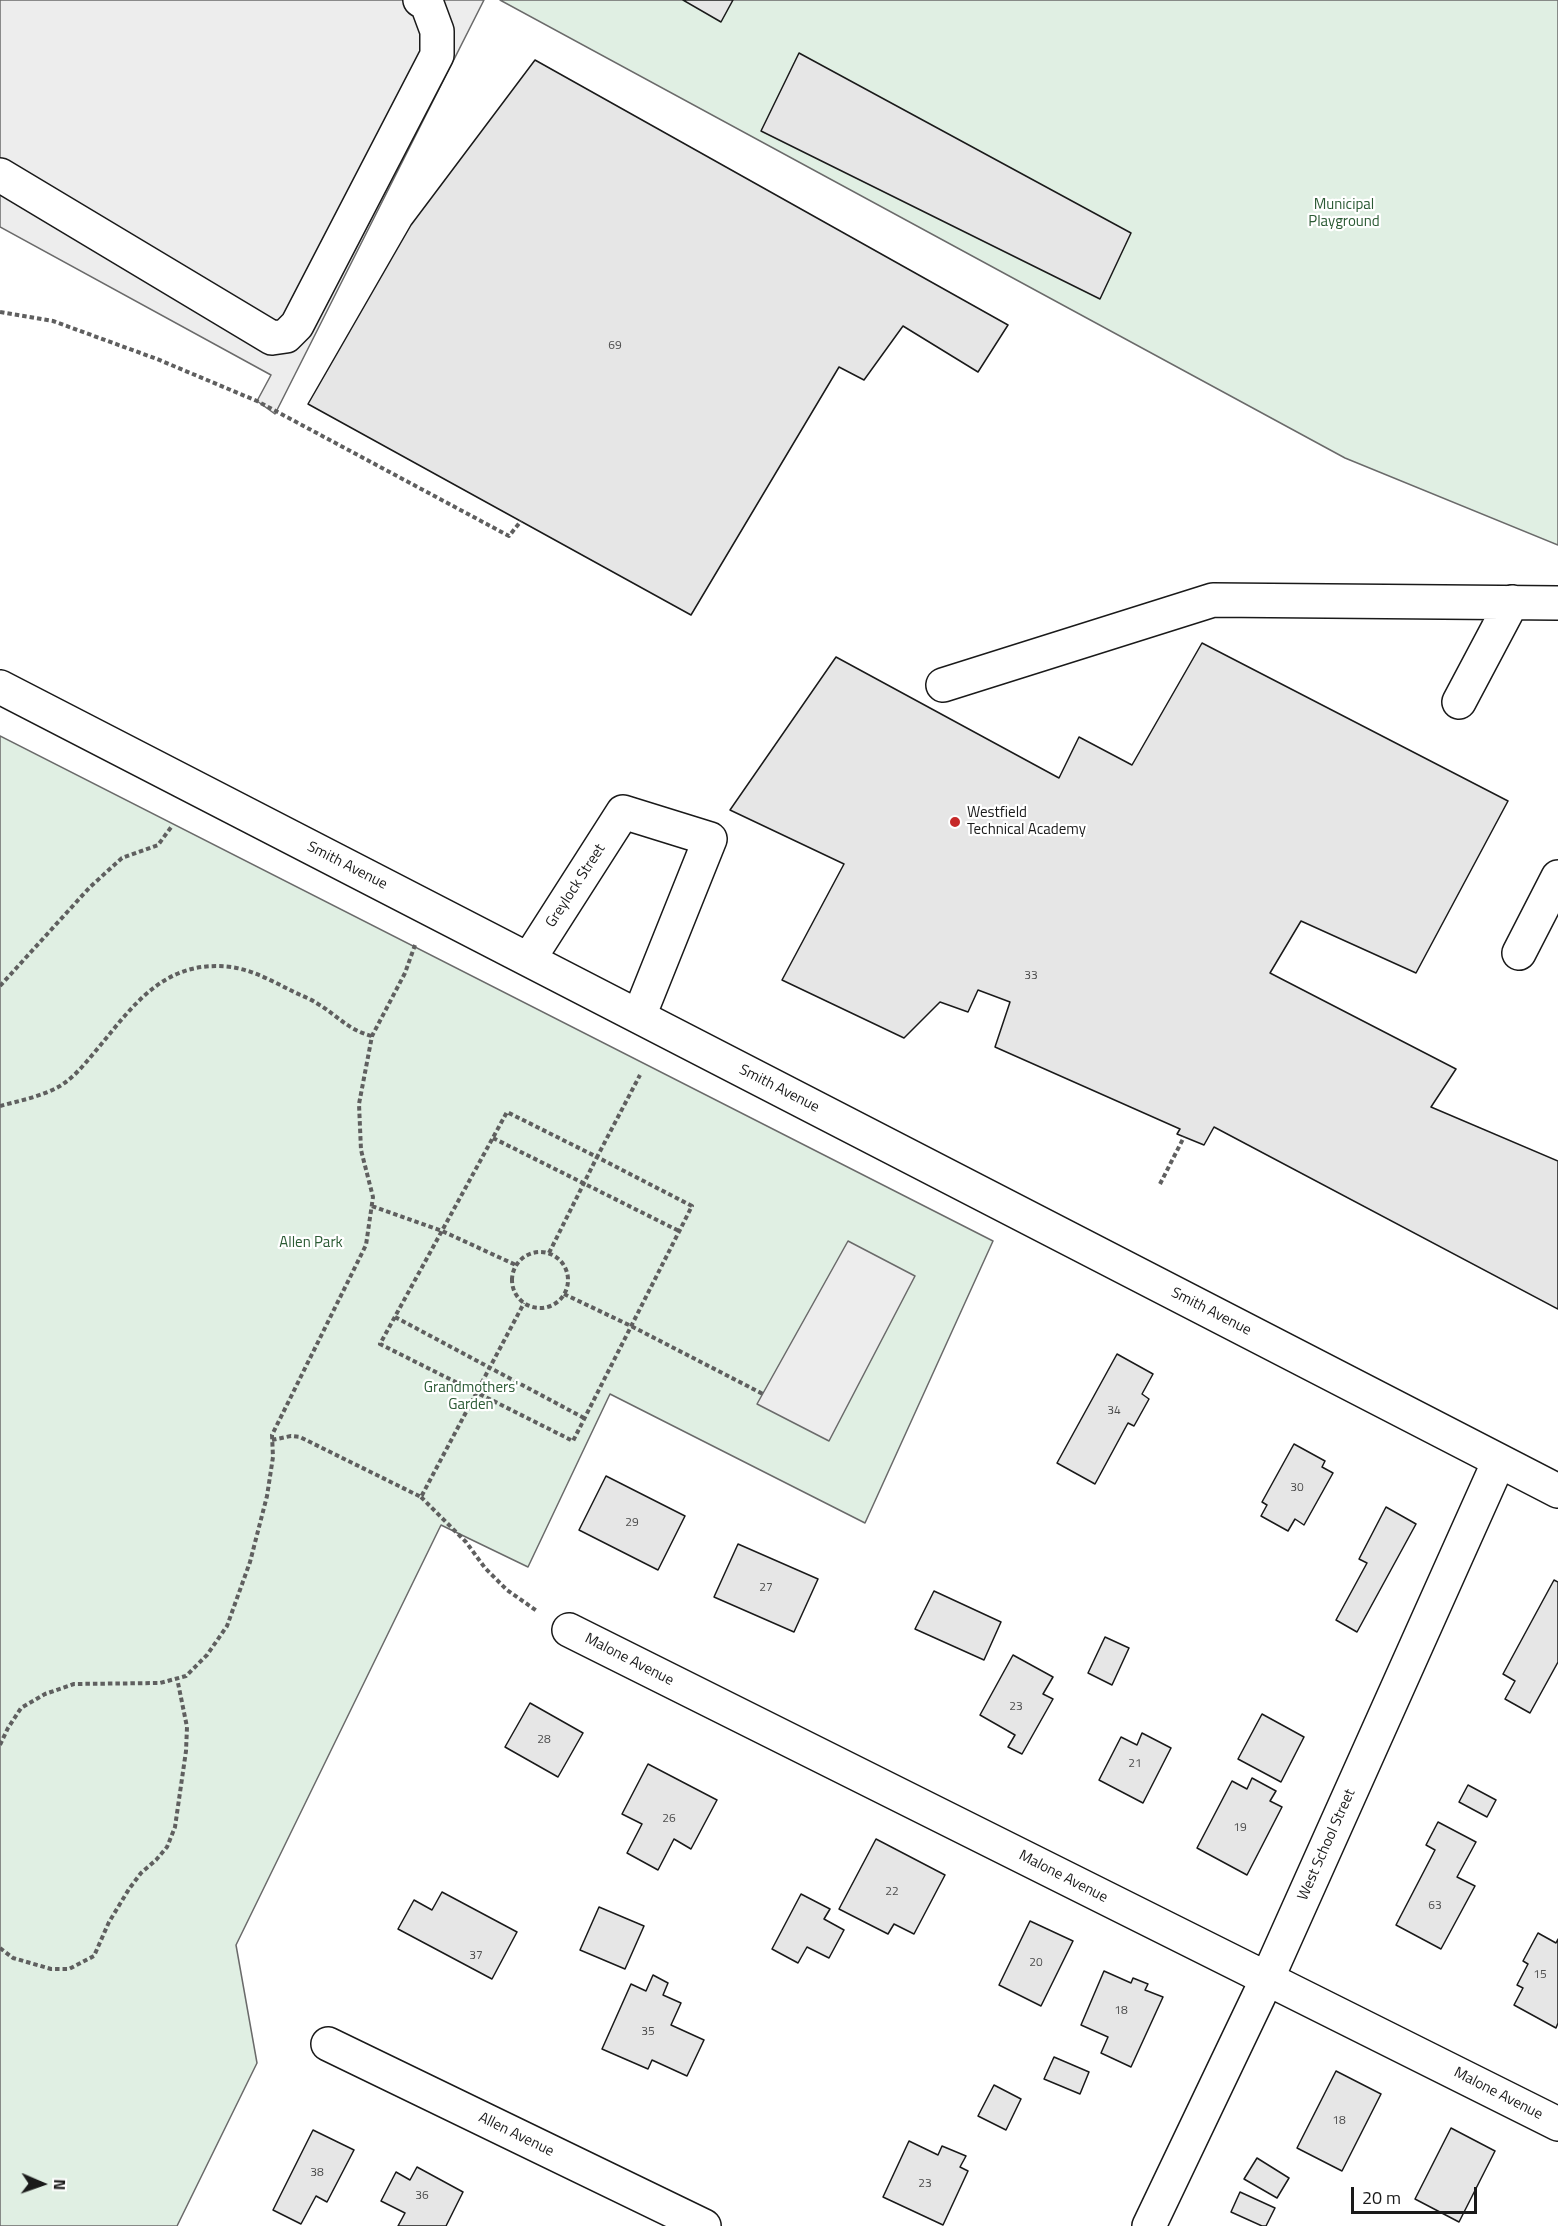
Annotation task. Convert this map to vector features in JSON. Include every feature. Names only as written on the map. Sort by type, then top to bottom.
[{"type":"street","points":[[0,175],[272,338],[286,336],[297,325],[437,55],[438,31],[427,4],[420,0]]},
{"type":"street","points":[[943,685],[1214,600],[1558,603]]},
{"type":"street","points":[[1459,702],[1512,602]]},
{"type":"street","name":"Smith Avenue","points":[[0,687],[1558,1491]]},
{"type":"street","name":"Greylock Street","points":[[529,959],[623,812],[710,839],[639,1016]]},
{"type":"street","points":[[1519,953],[1558,877]]},
{"type":"street","name":"West School Street","points":[[1149,2226],[1267,1979],[1499,1461]]},
{"type":"street","name":"Malone Avenue","points":[[569,1630],[1558,2124]]},
{"type":"street","name":"Allen Avenue","points":[[328,2044],[704,2226]]},
{"type":"path","points":[[0,312],[53,321],[157,359],[257,401],[509,536],[521,521]]},
{"type":"path","points":[[0,986],[90,887],[122,858],[158,844],[172,826]]},
{"type":"path","points":[[0,1744],[21,1708],[45,1694],[74,1684],[160,1683],[186,1676],[207,1655],[227,1626],[250,1562],[267,1496],[273,1457],[272,1435],[366,1245],[373,1197],[361,1150],[359,1104],[372,1036],[405,973],[429,908]]},
{"type":"path","points":[[0,1106],[60,1086],[86,1064],[142,995],[180,971],[231,967],[274,981],[318,1004],[353,1029],[372,1036]]},
{"type":"path","points":[[549,1253],[640,1075]]},
{"type":"path","points":[[507,1112],[597,1157],[692,1206],[573,1441],[380,1344],[507,1112]]},
{"type":"path","points":[[1160,1184],[1184,1137]]},
{"type":"path","points":[[493,1138],[679,1231]]},
{"type":"path","points":[[372,1206],[442,1231],[516,1265]]},
{"type":"path","points":[[530,1253],[549,1253],[561,1262],[565,1270],[567,1286],[564,1294],[558,1301],[542,1307],[524,1303],[514,1290],[512,1281],[516,1265],[530,1253]]},
{"type":"path","points":[[564,1294],[763,1394]]},
{"type":"path","points":[[421,1497],[524,1303]]},
{"type":"path","points":[[395,1317],[584,1418]]},
{"type":"path","points":[[272,1440],[291,1436],[300,1437],[421,1497],[466,1542],[485,1568],[507,1590],[569,1630]]},
{"type":"path","points":[[0,1948],[13,1958],[51,1969],[69,1969],[94,1956],[129,1888],[166,1847],[175,1827],[186,1751],[187,1727],[177,1678]]},
{"type":"green space","name":"Municipal Playground","points":[[500,0],[1558,0],[1558,545],[1345,458]]},
{"type":"green space","name":"Allen Park","points":[[0,736],[993,1241],[865,1523],[610,1394],[528,1567],[441,1525],[236,1945],[257,2063],[177,2226],[0,2226]]},
{"type":"shaded area","points":[[0,0],[484,0],[275,414],[257,401],[271,375],[0,227]]},
{"type":"shaded area","points":[[848,1241],[915,1276],[829,1441],[757,1404]]},
{"type":"building","points":[[683,0],[733,0],[721,22]]},
{"type":"building","points":[[799,53],[1131,233],[1100,299],[761,131]]},
{"type":"building","points":[[535,60],[1008,325],[978,372],[903,326],[864,380],[839,367],[691,615],[308,404],[411,225]]},
{"type":"building","points":[[1202,643],[1508,801],[1416,973],[1301,921],[1270,973],[1456,1069],[1431,1107],[1558,1161],[1558,1309],[1214,1127],[1204,1145],[1177,1134],[1180,1129],[995,1047],[1010,1002],[978,990],[968,1012],[940,1002],[904,1038],[782,980],[844,864],[730,810],[836,657],[1059,778],[1079,737],[1132,765]]},
{"type":"building","points":[[1117,1354],[1153,1374],[1142,1394],[1149,1399],[1134,1426],[1128,1423],[1095,1484],[1057,1463]]},
{"type":"building","points":[[1294,1444],[1325,1461],[1322,1467],[1333,1473],[1304,1525],[1295,1519],[1288,1531],[1261,1516],[1267,1505],[1262,1502]]},
{"type":"building","points":[[606,1476],[685,1516],[658,1570],[579,1530]]},
{"type":"building","points":[[1386,1507],[1416,1524],[1357,1632],[1336,1620],[1367,1563],[1359,1559]]},
{"type":"building","points":[[738,1544],[818,1579],[794,1632],[714,1597]]},
{"type":"building","points":[[1554,1580],[1558,1582],[1558,1662],[1530,1713],[1505,1699],[1515,1681],[1503,1674]]},
{"type":"building","points":[[934,1591],[1001,1622],[984,1660],[915,1629]]},
{"type":"building","points":[[1105,1637],[1129,1648],[1112,1685],[1088,1673]]},
{"type":"building","points":[[1013,1655],[1053,1677],[1043,1694],[1053,1699],[1022,1754],[1008,1747],[1015,1735],[980,1715]]},
{"type":"building","points":[[530,1703],[583,1733],[558,1777],[505,1747]]},
{"type":"building","points":[[1262,1714],[1304,1737],[1281,1782],[1238,1759]]},
{"type":"building","points":[[1142,1733],[1171,1748],[1143,1803],[1099,1780],[1121,1737],[1137,1745]]},
{"type":"building","points":[[648,1764],[717,1800],[691,1849],[674,1839],[658,1870],[627,1853],[642,1824],[622,1814]]},
{"type":"building","points":[[1252,1778],[1276,1791],[1270,1801],[1282,1807],[1247,1875],[1197,1848],[1232,1781],[1247,1789]]},
{"type":"building","points":[[1468,1785],[1496,1800],[1487,1817],[1459,1802]]},
{"type":"building","points":[[1438,1822],[1476,1842],[1457,1877],[1475,1886],[1441,1949],[1396,1925],[1435,1850],[1426,1845]]},
{"type":"building","points":[[876,1839],[945,1875],[914,1934],[894,1924],[888,1934],[839,1909]]},
{"type":"building","points":[[442,1892],[517,1932],[492,1979],[398,1929],[414,1900],[432,1910]]},
{"type":"building","points":[[801,1894],[830,1909],[824,1919],[844,1930],[829,1958],[807,1947],[798,1963],[772,1949]]},
{"type":"building","points":[[599,1907],[644,1926],[625,1969],[580,1950]]},
{"type":"building","points":[[1030,1921],[1073,1941],[1041,2006],[999,1985]]},
{"type":"building","points":[[1538,1933],[1556,1943],[1558,1939],[1558,2023],[1556,2028],[1514,2005],[1523,1988],[1517,1985],[1528,1964],[1523,1961]]},
{"type":"building","points":[[1104,1971],[1131,1983],[1133,1978],[1148,1984],[1145,1990],[1163,1997],[1131,2067],[1101,2053],[1108,2037],[1081,2025]]},
{"type":"building","points":[[653,1975],[668,1983],[663,1995],[681,2003],[671,2025],[704,2040],[687,2076],[652,2060],[648,2069],[602,2049],[631,1984],[646,1991]]},
{"type":"building","points":[[1054,2057],[1089,2072],[1080,2094],[1044,2079]]},
{"type":"building","points":[[1336,2071],[1381,2094],[1342,2171],[1297,2148]]},
{"type":"building","points":[[994,2085],[1021,2099],[1006,2130],[978,2116]]},
{"type":"building","points":[[1451,2128],[1495,2151],[1459,2222],[1415,2199]]},
{"type":"building","points":[[313,2130],[354,2150],[327,2202],[316,2196],[301,2224],[273,2210]]},
{"type":"building","points":[[909,2141],[938,2155],[942,2146],[966,2156],[960,2167],[968,2171],[943,2225],[883,2197]]},
{"type":"building","points":[[1257,2158],[1289,2178],[1277,2198],[1244,2179]]},
{"type":"building","points":[[417,2167],[463,2192],[446,2226],[398,2226],[405,2213],[381,2201],[396,2172],[410,2180]]},
{"type":"building","points":[[1240,2192],[1275,2208],[1266,2226],[1231,2212]]},
{"type":"place","name":"Westfield Technical Academy","points":[[955,822]]},
{"type":"park label","name":"Grandmothers' Garden","points":[[471,1396]]}]
